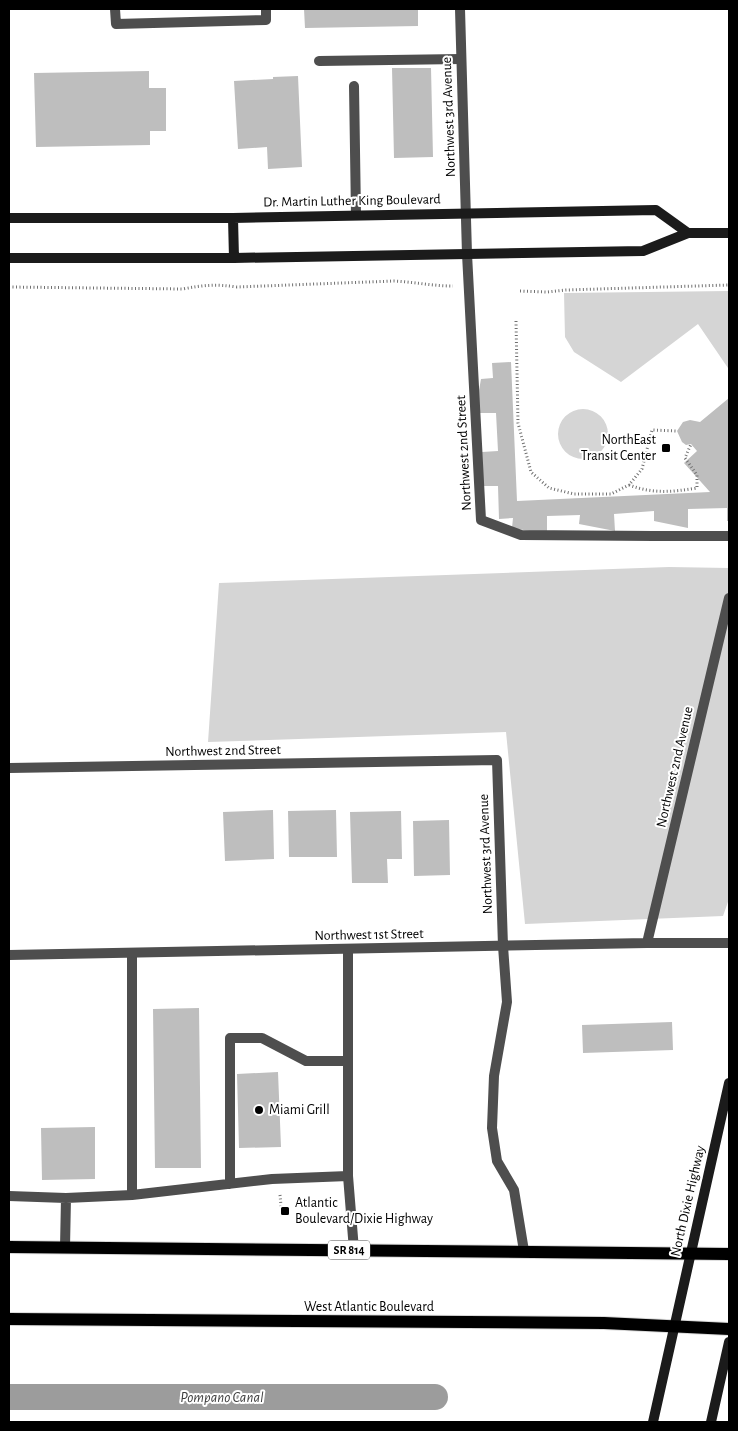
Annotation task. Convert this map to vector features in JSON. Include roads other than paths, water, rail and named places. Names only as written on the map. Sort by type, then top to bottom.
[{"type":"main road","name":"Dr. Martin Luther King Boulevard","points":[[9,218],[233,218],[656,210],[688,233]]},
{"type":"main road","points":[[233,218],[234,258]]},
{"type":"main road","points":[[9,258],[234,258],[644,251],[688,233],[729,233]]},
{"type":"main road","name":"North Dixie Highway","points":[[653,1422],[729,1083]]},
{"type":"main road","name":"SR 814","points":[[9,1247],[729,1254]]},
{"type":"main road","name":"West Atlantic Boulevard","points":[[9,1319],[604,1323],[729,1329]]},
{"type":"main road","points":[[711,1422],[729,1342]]},
{"type":"street","points":[[115,9],[116,24],[266,20],[266,9]]},
{"type":"street","name":"Northwest 3rd Avenue","points":[[460,9],[467,254]]},
{"type":"street","points":[[319,60],[461,59]]},
{"type":"street","points":[[354,86],[356,215]]},
{"type":"street","name":"Northwest 2nd Street","points":[[467,254],[481,520],[521,535],[729,536]]},
{"type":"street","name":"Northwest 2nd Avenue","points":[[647,943],[729,598]]},
{"type":"street","name":"Northwest 3rd Avenue","points":[[497,760],[503,946],[507,1002],[494,1076],[492,1128],[496,1161],[514,1190],[524,1252]]},
{"type":"street","name":"Northwest 2nd Street","points":[[9,768],[497,760]]},
{"type":"street","name":"Northwest 1st Street","points":[[9,955],[729,943]]},
{"type":"street","points":[[348,949],[348,1176],[354,1250]]},
{"type":"street","points":[[132,953],[132,1196]]},
{"type":"street","points":[[230,1184],[230,1038],[262,1038],[306,1061],[348,1061]]},
{"type":"street","points":[[9,1196],[66,1198],[132,1196],[272,1179],[348,1176]]},
{"type":"street","points":[[65,1247],[66,1198]]},
{"type":"waterway","name":"Pompano Canal","points":[[9,1397],[435,1397]]},
{"type":"place","name":"NorthEast Transit Center","points":[[666,448]]},
{"type":"place","name":"Miami Grill","points":[[259,1110]]},
{"type":"place","name":"Atlantic Boulevard/Dixie Highway","points":[[285,1211]]}]
